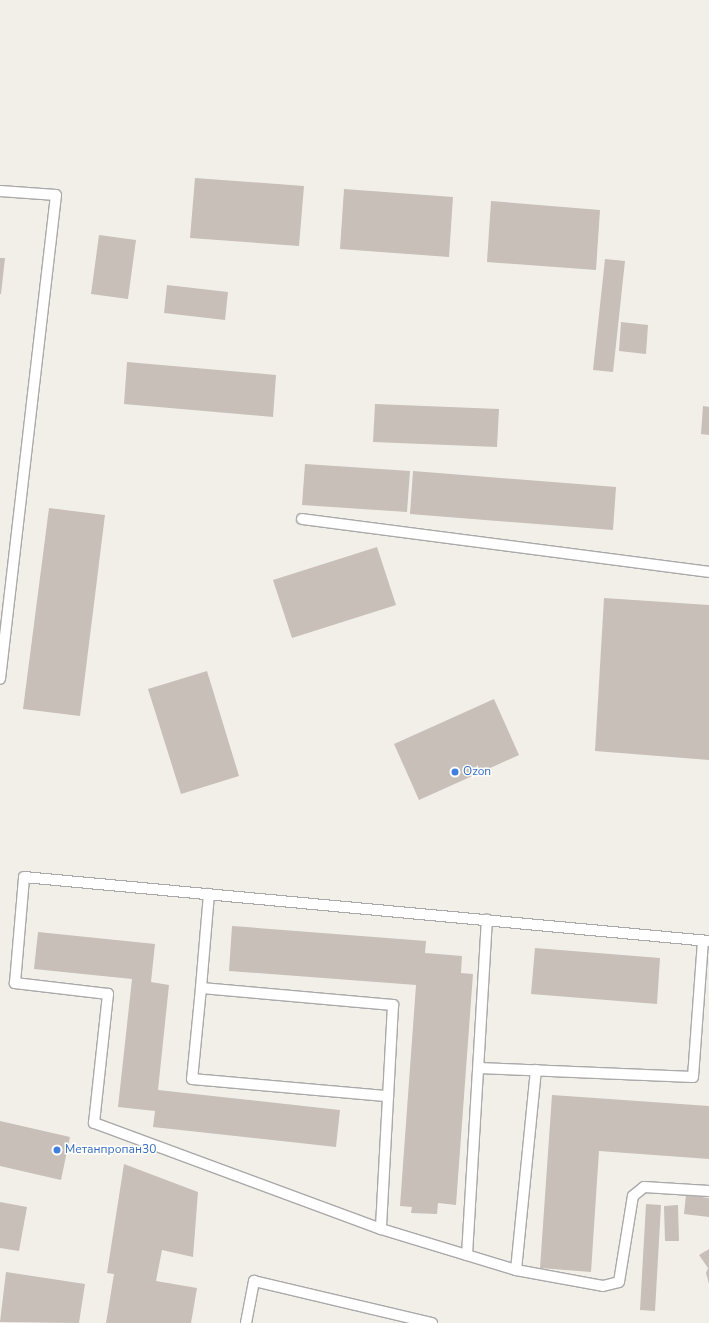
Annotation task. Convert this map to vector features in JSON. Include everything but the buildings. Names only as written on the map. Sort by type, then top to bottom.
[{"type":"lane","points":[[0,191],[56,195],[0,679]]},
{"type":"lane","points":[[302,519],[709,572]]},
{"type":"lane","points":[[479,1068],[693,1077],[706,941],[24,877],[15,983],[108,994],[94,1123],[381,1229],[516,1270],[604,1286],[619,1282],[633,1196],[644,1187],[709,1191]]},
{"type":"lane","points":[[209,894],[192,1079],[388,1096]]},
{"type":"lane","points":[[467,1255],[487,920]]},
{"type":"lane","points":[[201,988],[392,1005],[381,1229]]},
{"type":"lane","points":[[516,1270],[536,1070]]},
{"type":"lane","points":[[246,1323],[254,1281],[432,1323]]},
{"type":"place","name":"Ozon","points":[[455,772]]},
{"type":"place","name":"Метанпропан30","points":[[57,1150]]}]
